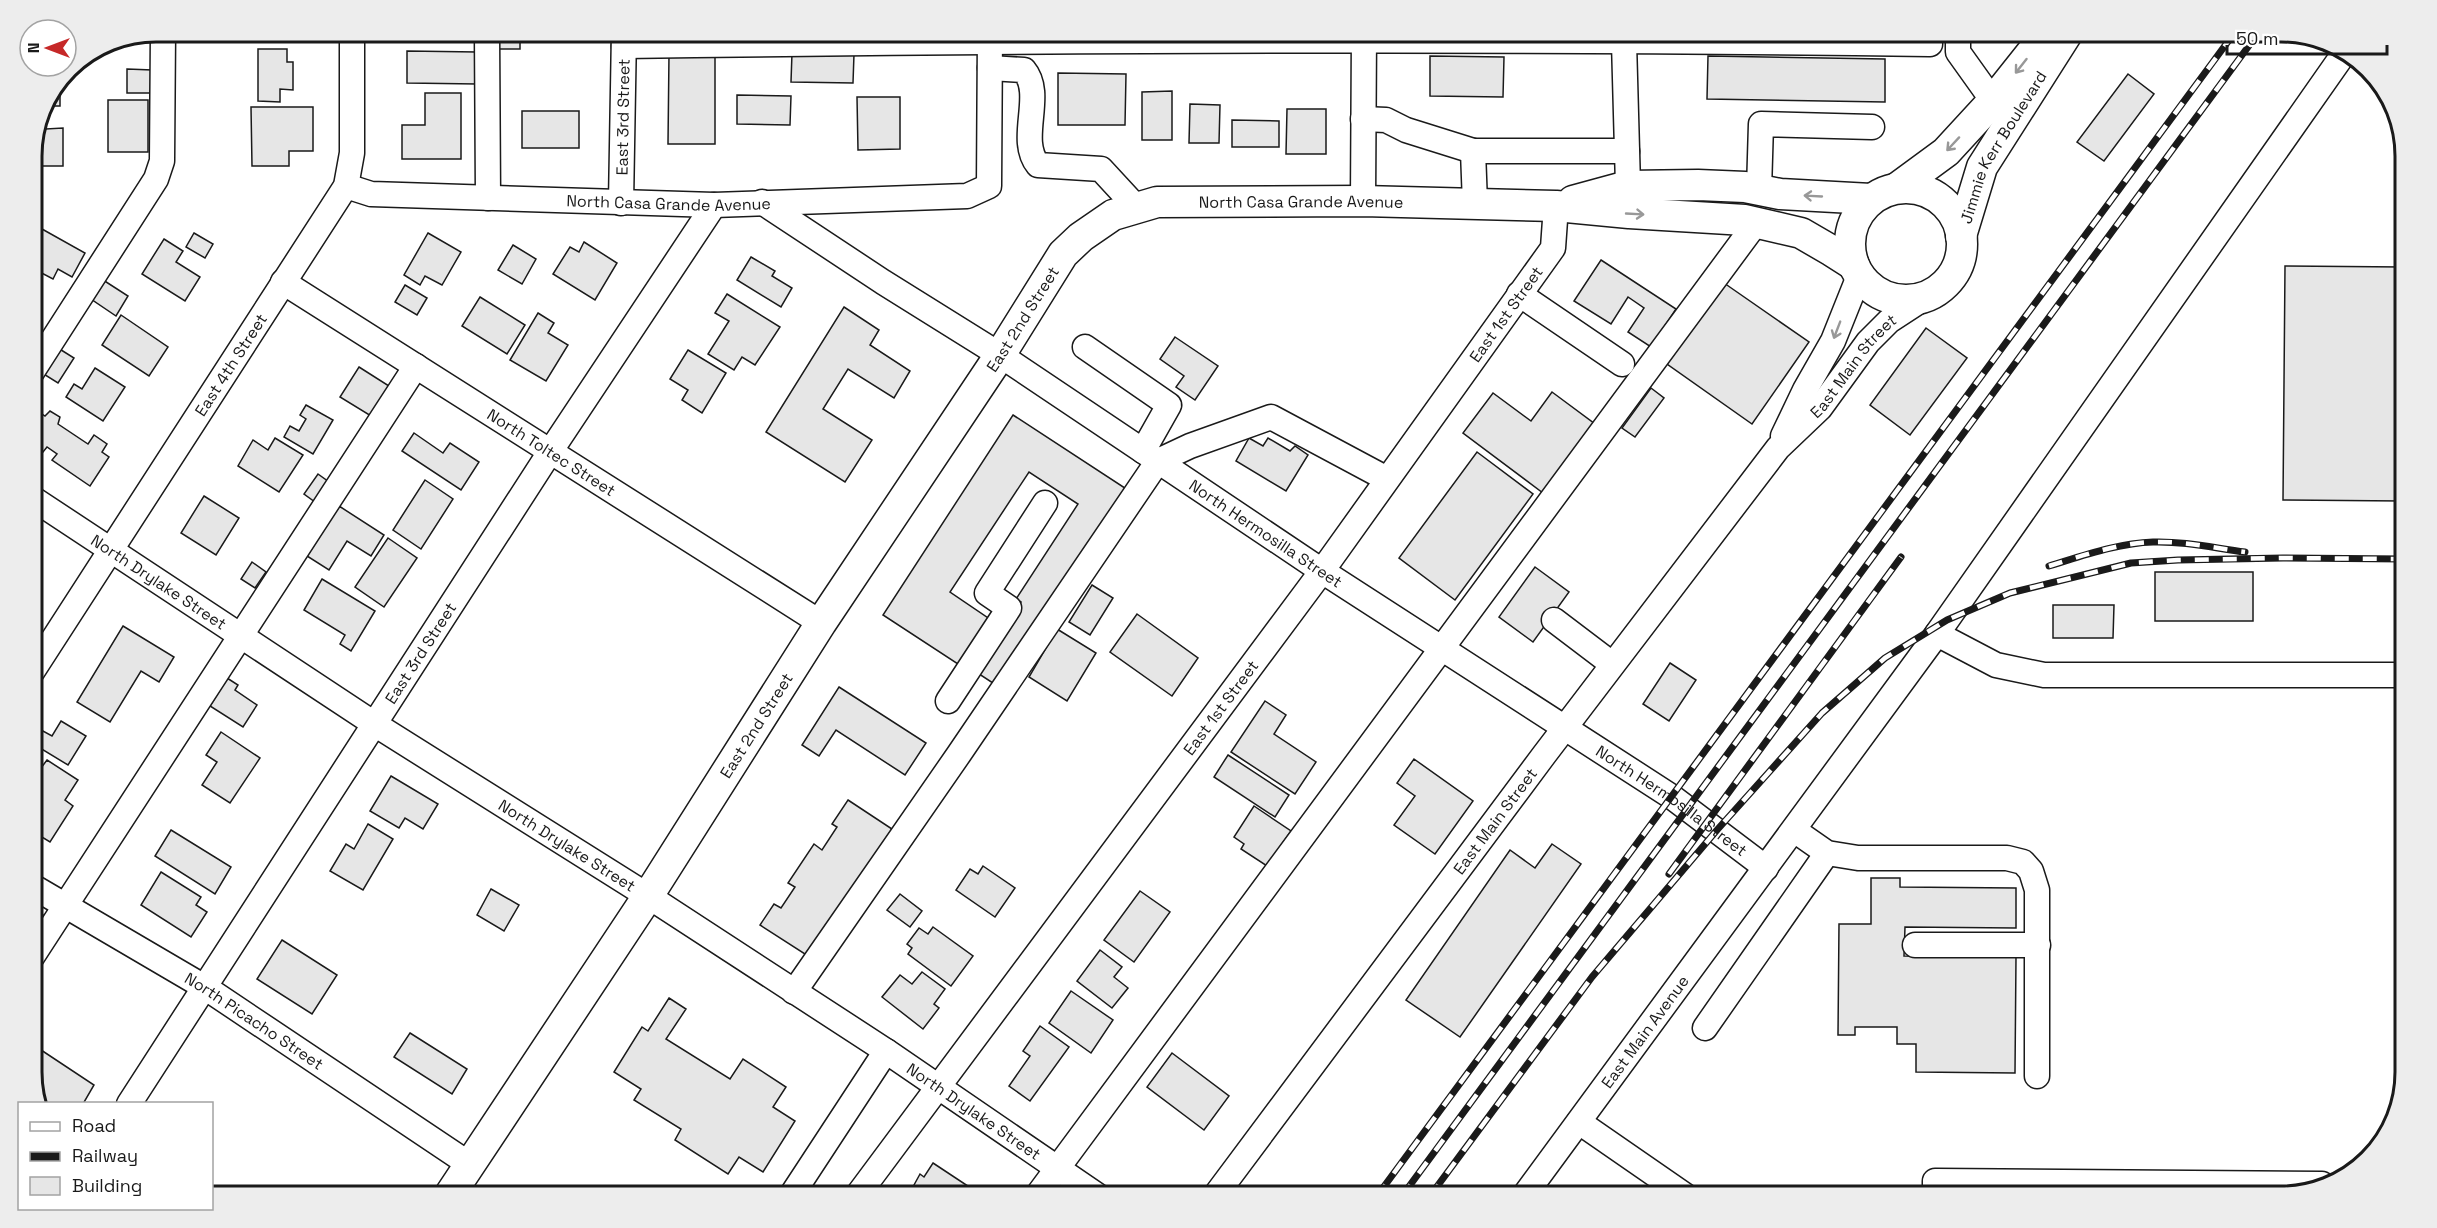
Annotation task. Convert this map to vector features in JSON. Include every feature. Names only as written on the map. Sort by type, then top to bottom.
[{"type":"main road","name":"Jimmie Kerr Boulevard","points":[[1884,194],[1946,152],[1993,101],[2040,42]]},
{"type":"main road","name":"Jimmie Kerr Boulevard","points":[[1962,236],[1982,167],[2062,42]]},
{"type":"main road","name":"North Casa Grande Avenue","points":[[1556,206],[1628,186],[1698,185],[1780,194],[1884,194]]},
{"type":"main road","points":[[1912,188],[1926,191],[1939,198],[1950,208],[1962,236],[1962,252],[1957,267],[1948,281],[1922,297],[1906,300],[1892,298],[1878,292],[1856,271],[1850,245],[1851,232],[1862,209],[1884,194],[1912,188]]},
{"type":"main road","name":"North Casa Grande Avenue","points":[[1064,254],[1081,237],[1113,215],[1157,202],[1363,201],[1556,206],[1756,223],[1801,233],[1833,250],[1856,271]]},
{"type":"main road","name":"East 2nd Street","points":[[456,1186],[648,896],[821,623],[1000,355],[1064,254]]},
{"type":"street","points":[[42,356],[156,179],[162,161],[163,42]]},
{"type":"street","name":"East 4th Street","points":[[42,657],[346,186],[352,153],[352,42]]},
{"type":"street","points":[[487,42],[488,198]]},
{"type":"street","name":"East 3rd Street","points":[[621,203],[624,42]]},
{"type":"street","points":[[990,42],[990,68],[1024,70],[1032,78],[1031,136],[1033,158],[1038,165],[1101,169],[1137,208]]},
{"type":"street","points":[[1363,201],[1364,42]]},
{"type":"street","points":[[1628,186],[1624,42],[1930,44]]},
{"type":"street","points":[[1958,42],[1958,52],[1993,101]]},
{"type":"street","name":"East Main Avenue","points":[[1532,1186],[1937,634],[2340,59]]},
{"type":"street","name":"North Casa Grande Avenue","points":[[346,186],[371,194],[714,205],[967,196],[989,186],[990,68]]},
{"type":"street","points":[[1363,119],[1386,120],[1406,130],[1473,151],[1627,151]]},
{"type":"street","points":[[1759,190],[1761,124],[1872,127]]},
{"type":"street","points":[[1473,151],[1475,204]]},
{"type":"street","name":"North Hermosilla Street","points":[[762,202],[883,282],[1000,355],[1441,649],[1672,797],[1766,868]]},
{"type":"street","name":"East 3rd Street","points":[[130,1102],[376,725],[550,452],[714,205]]},
{"type":"street","name":"East 1st Street","points":[[865,1186],[1322,571],[1552,248],[1556,206]]},
{"type":"street","points":[[1045,1186],[1756,223]]},
{"type":"street","name":"East Main Street","points":[[1778,448],[1805,390],[1833,341],[1856,271]]},
{"type":"street","name":"North Toltec Street","points":[[283,282],[821,623]]},
{"type":"street","name":"East Main Street","points":[[1223,1186],[1612,664],[1778,448],[1820,408],[1868,342],[1889,321],[1935,291]]},
{"type":"street","points":[[1519,294],[1622,364]]},
{"type":"street","points":[[794,992],[959,754],[1150,456],[1169,405],[1085,346]]},
{"type":"street","points":[[42,941],[416,366]]},
{"type":"street","points":[[1150,456],[1190,446],[1271,417],[1387,479]]},
{"type":"street","points":[[948,701],[1009,608],[987,593],[1045,503]]},
{"type":"street","name":"North Drylake Street","points":[[42,504],[376,725],[648,896],[885,1051],[1082,1186]]},
{"type":"street","points":[[1554,620],[1612,664]]},
{"type":"street","points":[[1937,634],[1996,665],[2044,675],[2395,675]]},
{"type":"street","points":[[1794,830],[1827,853],[1858,858],[2007,858],[2023,862],[2031,871],[2037,890],[2037,1076]]},
{"type":"street","points":[[1705,1028],[1827,853]]},
{"type":"street","name":"North Picacho Street","points":[[42,892],[206,988],[469,1164]]},
{"type":"street","points":[[1915,945],[2038,945]]},
{"type":"street","points":[[798,1186],[885,1051]]},
{"type":"street","points":[[1579,1122],[1670,1186]]},
{"type":"building","points":[[498,42],[520,42],[520,49],[498,49]]},
{"type":"building","points":[[258,49],[287,49],[287,62],[293,62],[293,90],[280,89],[280,102],[258,101]]},
{"type":"building","points":[[407,51],[477,52],[477,84],[407,83]]},
{"type":"building","points":[[792,53],[854,54],[853,83],[791,82]]},
{"type":"building","points":[[669,54],[715,54],[715,144],[668,144]]},
{"type":"building","points":[[1430,56],[1504,57],[1503,97],[1430,96]]},
{"type":"building","points":[[1708,56],[1885,59],[1885,102],[1707,99]]},
{"type":"building","points":[[127,69],[152,70],[152,93],[127,93]]},
{"type":"building","points":[[1058,73],[1126,74],[1125,125],[1058,125]]},
{"type":"building","points":[[2128,74],[2154,94],[2104,161],[2077,142]]},
{"type":"building","points":[[1172,91],[1172,140],[1142,140],[1142,92]]},
{"type":"building","points":[[425,93],[461,93],[461,159],[402,159],[402,125],[425,125]]},
{"type":"building","points":[[60,94],[60,106],[54,106]]},
{"type":"building","points":[[737,95],[791,96],[790,125],[737,124]]},
{"type":"building","points":[[857,97],[900,97],[900,149],[858,150]]},
{"type":"building","points":[[108,100],[148,100],[148,152],[108,152]]},
{"type":"building","points":[[1190,104],[1220,105],[1219,143],[1189,143]]},
{"type":"building","points":[[251,107],[313,107],[313,151],[289,151],[289,166],[252,166]]},
{"type":"building","points":[[1287,109],[1326,109],[1326,154],[1286,154]]},
{"type":"building","points":[[522,111],[579,111],[579,148],[522,148]]},
{"type":"building","points":[[1232,120],[1279,121],[1279,147],[1232,147]]},
{"type":"building","points":[[46,127],[46,129],[63,128],[63,166],[42,166]]},
{"type":"building","points":[[42,229],[85,253],[72,277],[58,269],[53,279],[42,273]]},
{"type":"building","points":[[194,233],[213,244],[205,258],[186,247]]},
{"type":"building","points":[[428,233],[461,252],[442,285],[425,276],[420,285],[404,275]]},
{"type":"building","points":[[164,239],[183,251],[176,262],[200,277],[185,301],[142,274]]},
{"type":"building","points":[[584,242],[617,263],[595,300],[553,274],[570,247],[579,252]]},
{"type":"building","points":[[513,245],[536,259],[522,284],[498,270]]},
{"type":"building","points":[[751,257],[775,271],[772,276],[792,288],[781,307],[737,280]]},
{"type":"building","points":[[1601,260],[1676,309],[1651,347],[1628,332],[1644,308],[1628,297],[1611,324],[1574,301]]},
{"type":"building","points":[[2285,266],[2395,267],[2395,501],[2283,500]]},
{"type":"building","points":[[100,278],[128,296],[116,316],[88,297]]},
{"type":"building","points":[[1724,283],[1809,342],[1752,424],[1667,364]]},
{"type":"building","points":[[405,285],[427,298],[417,315],[395,302]]},
{"type":"building","points":[[727,294],[780,327],[755,365],[742,357],[734,370],[708,354],[729,321],[715,313]]},
{"type":"building","points":[[480,297],[525,325],[507,354],[462,326]]},
{"type":"building","points":[[844,307],[879,330],[870,345],[910,371],[894,398],[848,369],[823,409],[872,440],[845,482],[766,432]]},
{"type":"building","points":[[538,313],[554,323],[548,333],[568,345],[546,381],[510,360]]},
{"type":"building","points":[[121,315],[168,347],[149,376],[102,345]]},
{"type":"building","points":[[1926,328],[1967,358],[1910,435],[1870,405]]},
{"type":"building","points":[[1175,337],[1218,366],[1195,400],[1176,387],[1184,376],[1160,359]]},
{"type":"building","points":[[58,348],[74,358],[58,383],[42,373]]},
{"type":"building","points":[[688,350],[726,373],[702,413],[682,400],[688,390],[670,379]]},
{"type":"building","points":[[359,367],[389,386],[371,416],[340,397]]},
{"type":"building","points":[[95,368],[125,387],[103,421],[66,397],[74,384],[82,389]]},
{"type":"building","points":[[1651,388],[1664,398],[1635,437],[1622,428]]},
{"type":"building","points":[[1552,392],[1595,424],[1543,493],[1463,433],[1493,393],[1531,421]]},
{"type":"building","points":[[306,405],[333,420],[313,454],[284,437],[290,426],[299,431],[306,419],[300,415]]},
{"type":"building","points":[[50,411],[60,417],[58,424],[88,444],[94,435],[107,444],[102,452],[109,457],[90,486],[52,460],[57,454],[47,447],[43,452],[42,414],[45,416]]},
{"type":"building","points":[[1013,415],[1131,492],[1002,689],[976,672],[1021,602],[1016,599],[1078,504],[1029,472],[950,592],[994,622],[964,668],[883,615]]},
{"type":"building","points":[[414,433],[443,453],[450,443],[479,462],[461,490],[402,451]]},
{"type":"building","points":[[275,438],[303,455],[279,492],[238,466],[253,440],[268,450]]},
{"type":"building","points":[[1249,438],[1263,446],[1268,438],[1290,451],[1295,446],[1308,455],[1286,491],[1236,461]]},
{"type":"building","points":[[1477,452],[1533,494],[1455,600],[1399,558]]},
{"type":"building","points":[[318,474],[329,482],[315,502],[304,494]]},
{"type":"building","points":[[425,480],[453,499],[421,549],[393,530]]},
{"type":"building","points":[[204,496],[239,518],[216,555],[181,533]]},
{"type":"building","points":[[339,506],[384,535],[371,556],[347,541],[329,570],[307,556]]},
{"type":"building","points":[[388,538],[417,558],[384,607],[355,587]]},
{"type":"building","points":[[252,562],[266,572],[255,588],[241,579]]},
{"type":"building","points":[[1535,567],[1569,592],[1533,642],[1499,617]]},
{"type":"building","points":[[2155,572],[2253,572],[2253,621],[2155,621]]},
{"type":"building","points":[[322,579],[375,611],[351,651],[340,644],[345,635],[304,610]]},
{"type":"building","points":[[1092,585],[1113,598],[1090,635],[1069,622]]},
{"type":"building","points":[[2053,605],[2114,605],[2113,638],[2053,638]]},
{"type":"building","points":[[1137,614],[1198,658],[1172,696],[1110,652]]},
{"type":"building","points":[[123,626],[174,657],[159,682],[141,671],[110,722],[77,702]]},
{"type":"building","points":[[1057,629],[1096,653],[1067,701],[1029,677]]},
{"type":"building","points":[[1670,663],[1696,680],[1669,721],[1643,704]]},
{"type":"building","points":[[227,678],[238,685],[235,690],[257,705],[243,727],[210,706]]},
{"type":"building","points":[[839,687],[926,743],[905,775],[836,730],[819,756],[802,745]]},
{"type":"building","points":[[1265,701],[1286,715],[1274,734],[1316,762],[1295,794],[1231,752]]},
{"type":"building","points":[[61,721],[86,736],[68,765],[42,749],[43,731],[52,736]]},
{"type":"building","points":[[221,732],[260,758],[230,803],[202,785],[217,762],[206,755]]},
{"type":"building","points":[[1228,755],[1289,795],[1275,817],[1214,777]]},
{"type":"building","points":[[1414,759],[1473,801],[1435,854],[1394,825],[1415,796],[1397,783]]},
{"type":"building","points":[[47,760],[78,780],[65,800],[73,806],[50,842],[42,837],[42,767]]},
{"type":"building","points":[[391,776],[438,804],[423,829],[405,818],[399,828],[370,811]]},
{"type":"building","points":[[848,800],[892,829],[808,956],[760,925],[774,904],[781,908],[795,887],[788,883],[814,844],[822,850],[837,827],[832,824]]},
{"type":"building","points":[[1254,806],[1291,831],[1267,866],[1241,849],[1244,844],[1234,837]]},
{"type":"building","points":[[368,824],[393,839],[363,890],[330,871],[346,844],[354,849]]},
{"type":"building","points":[[171,830],[231,867],[215,894],[155,856]]},
{"type":"building","points":[[1552,844],[1581,864],[1460,1037],[1406,1000],[1510,850],[1535,868]]},
{"type":"building","points":[[983,866],[1015,888],[995,917],[956,890],[970,869],[978,874]]},
{"type":"building","points":[[161,872],[201,897],[196,905],[207,912],[191,937],[141,905]]},
{"type":"building","points":[[1871,878],[1900,878],[1900,887],[2016,888],[2016,928],[1905,927],[1904,956],[2016,957],[2015,1073],[1916,1072],[1916,1044],[1897,1044],[1897,1027],[1855,1027],[1855,1035],[1838,1035],[1839,924],[1871,924]]},
{"type":"building","points":[[491,889],[519,905],[504,931],[477,915]]},
{"type":"building","points":[[1140,891],[1170,912],[1134,962],[1104,940]]},
{"type":"building","points":[[900,894],[922,911],[910,927],[887,910]]},
{"type":"building","points":[[933,927],[973,956],[951,986],[908,954],[912,948],[907,944],[919,928],[928,934]]},
{"type":"building","points":[[282,940],[337,975],[312,1014],[257,979]]},
{"type":"building","points":[[1100,950],[1122,967],[1114,977],[1128,988],[1112,1008],[1077,981]]},
{"type":"building","points":[[922,972],[945,989],[934,1004],[939,1008],[923,1029],[882,997],[900,975],[912,984]]},
{"type":"building","points":[[1071,991],[1113,1020],[1091,1053],[1049,1023]]},
{"type":"building","points":[[669,998],[686,1009],[666,1039],[730,1079],[743,1059],[786,1087],[773,1107],[795,1121],[763,1172],[739,1157],[728,1174],[675,1140],[681,1129],[634,1100],[641,1089],[614,1072],[642,1027],[648,1031]]},
{"type":"building","points":[[1040,1026],[1069,1047],[1030,1101],[1009,1086],[1030,1056],[1023,1051]]},
{"type":"building","points":[[410,1033],[467,1069],[452,1094],[394,1057]]},
{"type":"building","points":[[42,1051],[94,1085],[84,1102],[46,1102],[42,1079]]},
{"type":"building","points":[[1172,1053],[1229,1096],[1204,1130],[1147,1087]]},
{"type":"building","points":[[933,1163],[968,1186],[913,1186],[920,1174],[924,1177]]},
{"type":"railway","points":[[1384,1186],[2228,42]]},
{"type":"railway","points":[[1409,1186],[2252,42]]},
{"type":"railway","points":[[2049,566],[2100,551],[2153,542],[2199,545],[2245,552]]},
{"type":"railway","points":[[1669,874],[1901,557]]},
{"type":"railway","points":[[1437,1186],[1592,977],[1717,830],[1822,713],[1885,658],[1947,620],[2010,593],[2131,563],[2283,558],[2395,559]]}]
